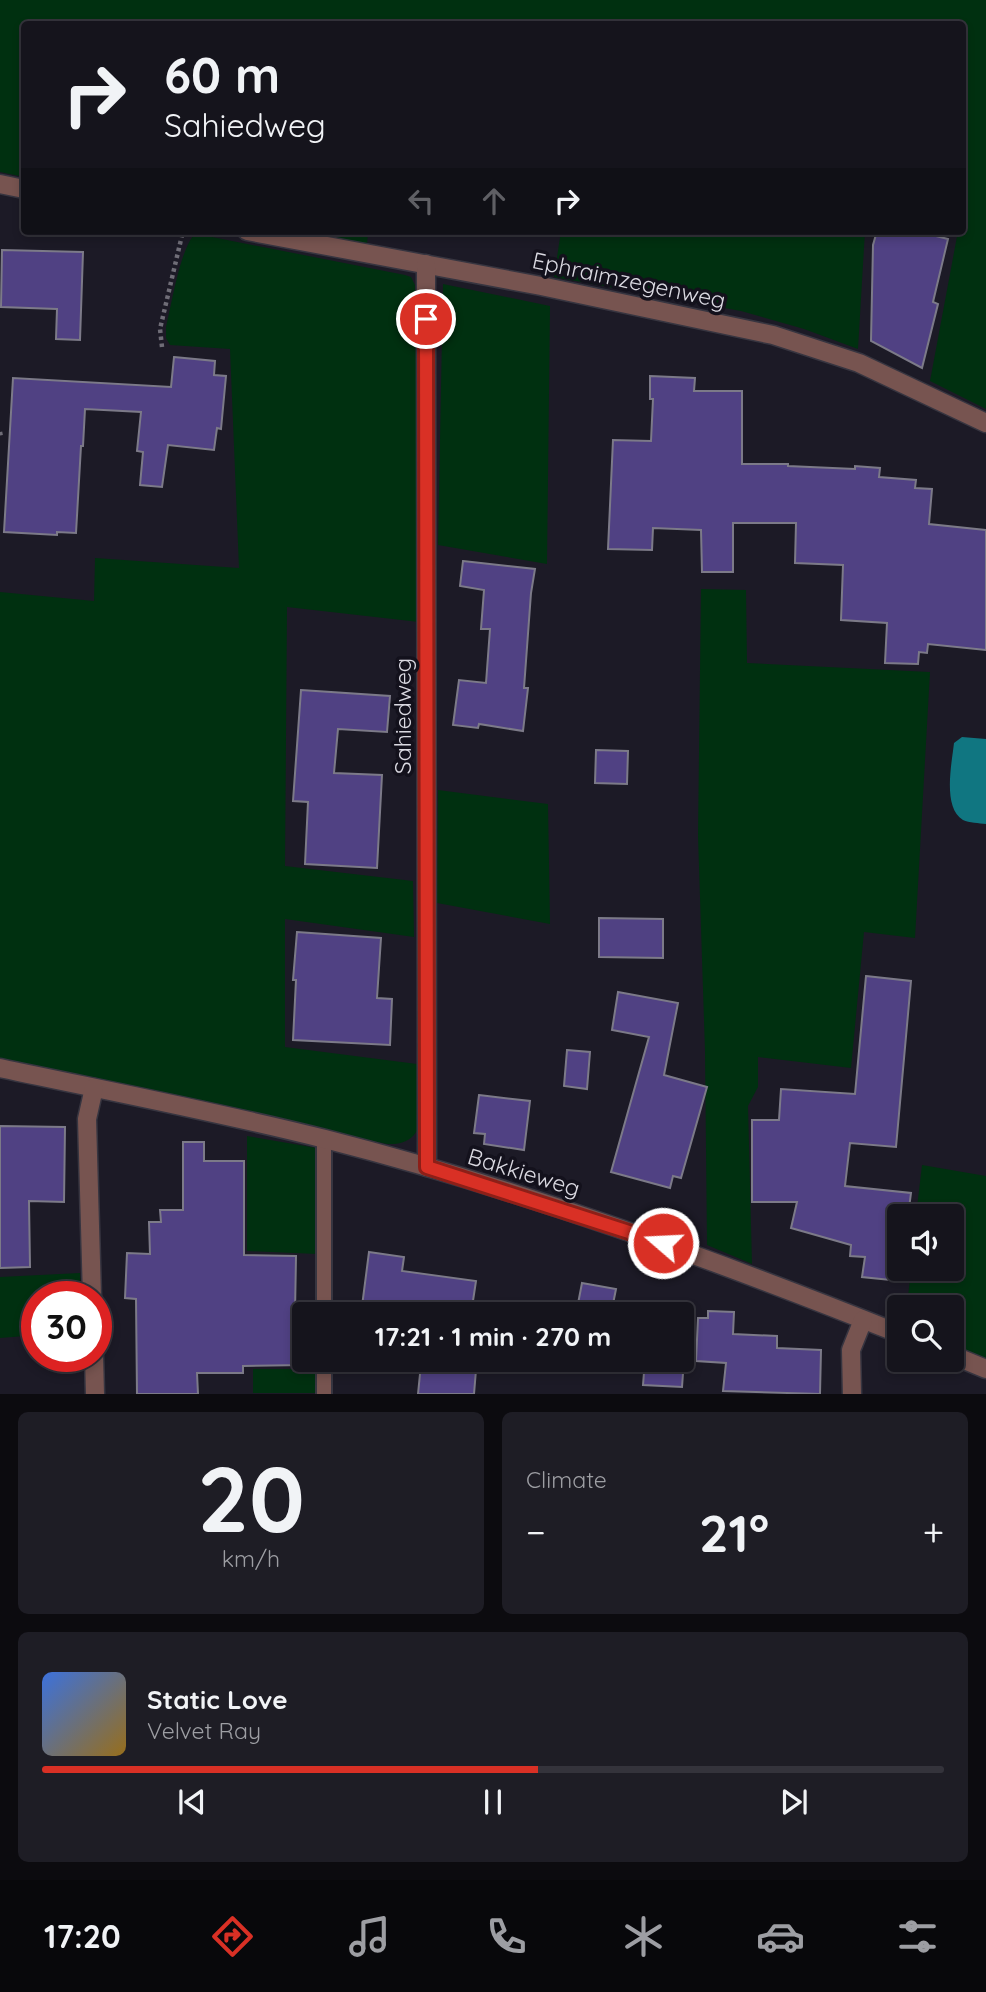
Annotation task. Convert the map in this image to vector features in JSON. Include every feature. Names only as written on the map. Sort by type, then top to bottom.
[{"type":"street","points":[[0,184],[21,188]]},
{"type":"street","name":"Ephraimzegenweg","points":[[269,235],[541,286],[773,335],[859,363],[986,423]]},
{"type":"street","name":"Sahiedweg","points":[[426,264],[427,1167]]},
{"type":"street","name":"Bakkieweg","points":[[0,1068],[324,1139],[427,1167],[689,1252],[887,1329]]},
{"type":"street","points":[[92,1281],[87,1119],[94,1088]]},
{"type":"street","points":[[852,1394],[851,1350],[863,1320]]},
{"type":"street","points":[[964,1361],[986,1369]]},
{"type":"street","points":[[94,1372],[95,1394]]},
{"type":"lane","points":[[324,1139],[324,1302]]},
{"type":"lane","points":[[324,1372],[324,1394]]},
{"type":"path","points":[[162,347],[160,328],[182,235]]},
{"type":"green space","points":[[0,0],[986,0],[986,409],[930,381],[957,235],[966,235],[966,21],[21,21],[21,176],[0,172]]},
{"type":"green space","points":[[202,235],[405,275],[411,277],[415,285],[419,622],[287,607],[285,866],[413,881],[414,937],[285,919],[285,1047],[417,1064],[421,1117],[412,1137],[402,1142],[387,1144],[0,1058],[0,592],[94,601],[95,558],[239,568],[230,349],[170,345],[166,338],[166,327],[180,267],[193,236]]},
{"type":"green space","points":[[316,235],[368,235],[367,245]]},
{"type":"green space","points":[[560,235],[865,235],[858,349],[804,329],[741,311],[554,277]]},
{"type":"green space","points":[[443,284],[550,306],[547,564],[438,545]]},
{"type":"green space","points":[[701,589],[746,590],[747,663],[930,672],[915,938],[864,932],[851,1068],[758,1057],[758,1087],[748,1106],[752,1264],[707,1245],[705,1051],[698,836]]},
{"type":"green space","points":[[438,790],[548,804],[550,924],[437,903]]},
{"type":"green space","points":[[247,1136],[317,1148],[317,1254],[247,1251]]},
{"type":"green space","points":[[922,1165],[986,1176],[986,1359],[964,1350],[964,1295],[908,1295],[910,1281],[964,1281],[964,1204],[917,1204]]},
{"type":"green space","points":[[80,1273],[80,1281],[21,1281],[21,1336],[0,1338],[0,1277]]},
{"type":"green space","points":[[253,1369],[320,1372],[320,1393],[253,1393]]},
{"type":"water","points":[[962,737],[986,739],[986,824],[963,820],[952,806],[950,773],[954,743]]},
{"type":"building","points":[[876,235],[932,235],[948,239],[933,302],[938,304],[922,368],[871,341],[873,245]]},
{"type":"building","points":[[2,250],[83,252],[80,340],[56,339],[57,309],[1,307]]},
{"type":"building","points":[[174,357],[215,361],[214,375],[226,376],[221,429],[217,428],[214,450],[168,445],[162,487],[140,485],[143,452],[137,451],[141,412],[85,409],[76,533],[57,532],[57,535],[4,532],[13,378],[171,387]]},
{"type":"building","points":[[650,376],[695,378],[694,391],[742,391],[742,464],[880,468],[879,477],[916,480],[915,488],[932,489],[929,524],[986,530],[986,650],[928,644],[927,653],[919,652],[918,664],[885,663],[887,623],[841,620],[843,565],[795,563],[796,523],[733,523],[733,572],[702,572],[701,530],[653,528],[652,550],[608,549],[613,440],[651,441],[653,399],[650,399]]},
{"type":"building","points":[[463,561],[535,569],[531,593],[524,688],[528,688],[523,731],[479,724],[478,728],[453,725],[459,680],[486,683],[490,629],[481,629],[484,590],[460,586]]},
{"type":"building","points":[[301,690],[390,696],[387,732],[338,729],[334,773],[382,775],[377,868],[305,864],[308,802],[293,801]]},
{"type":"building","points":[[596,750],[628,751],[627,784],[595,783]]},
{"type":"building","points":[[599,918],[663,919],[663,958],[599,957]]},
{"type":"building","points":[[297,932],[381,938],[377,998],[392,999],[390,1045],[293,1040],[296,980],[293,980]]},
{"type":"building","points":[[866,976],[911,981],[896,1147],[850,1143],[845,1186],[911,1193],[910,1204],[887,1204],[887,1280],[862,1277],[865,1257],[850,1256],[851,1245],[791,1228],[797,1202],[752,1202],[752,1120],[779,1120],[781,1089],[855,1094]]},
{"type":"building","points":[[618,992],[678,1003],[664,1075],[707,1087],[681,1178],[673,1176],[670,1188],[611,1172],[649,1037],[612,1030]]},
{"type":"building","points":[[567,1050],[590,1052],[587,1089],[564,1086]]},
{"type":"building","points":[[479,1095],[530,1101],[524,1150],[484,1144],[485,1134],[474,1133]]},
{"type":"building","points":[[0,1126],[65,1127],[64,1202],[29,1201],[30,1267],[0,1268]]},
{"type":"building","points":[[183,1142],[204,1142],[204,1161],[244,1161],[244,1255],[296,1256],[295,1302],[292,1302],[292,1365],[243,1366],[243,1373],[197,1373],[198,1394],[137,1394],[136,1299],[125,1298],[127,1253],[150,1254],[149,1222],[161,1222],[160,1210],[183,1210]]},
{"type":"building","points":[[369,1252],[404,1257],[402,1271],[476,1281],[473,1302],[363,1302]]},
{"type":"building","points":[[582,1283],[616,1289],[613,1302],[578,1302]]},
{"type":"building","points":[[708,1311],[734,1312],[733,1334],[777,1336],[777,1348],[821,1350],[820,1394],[723,1391],[726,1363],[696,1361],[698,1318],[708,1318]]},
{"type":"building","points":[[420,1372],[476,1372],[474,1394],[418,1394]]},
{"type":"building","points":[[644,1372],[683,1372],[682,1387],[643,1385]]},
{"type":"route","points":[[426,319],[427,1167],[663,1243]]}]
